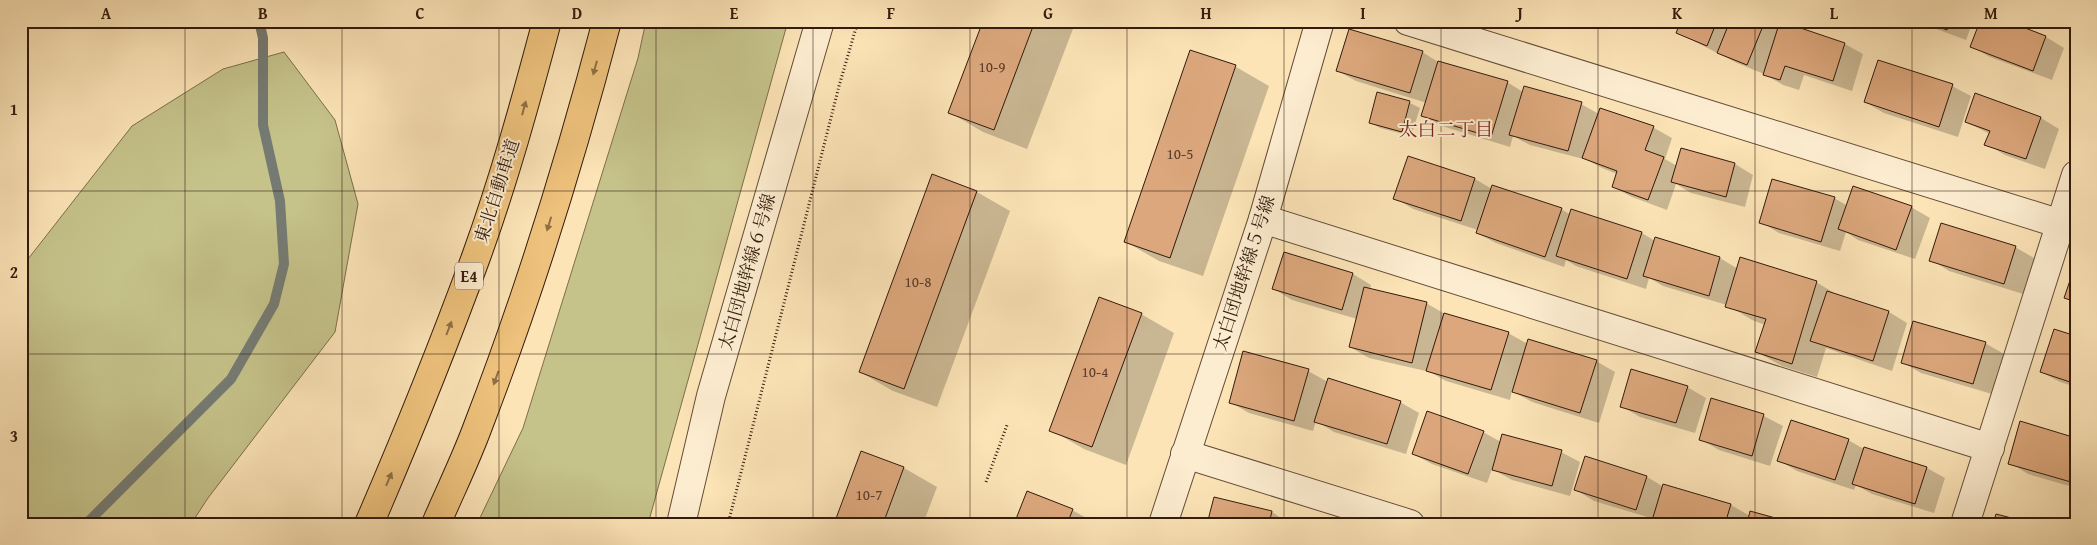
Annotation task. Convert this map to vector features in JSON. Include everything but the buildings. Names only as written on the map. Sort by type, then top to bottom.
[{"type":"highway","name":"東北自動車道","points":[[370,524],[419,409],[476,255],[522,115],[547,21]]},
{"type":"highway","points":[[436,524],[478,427],[533,274],[581,120],[607,21]]},
{"type":"street","name":"太白団地幹線６号線","points":[[682,524],[711,396],[820,21]]},
{"type":"street","name":"太白団地幹線５号線","points":[[1163,524],[1184,454],[1263,219],[1320,21]]},
{"type":"street","points":[[1408,21],[2061,224]]},
{"type":"street","points":[[1965,524],[2076,175]]},
{"type":"street","points":[[1263,219],[1990,448]]},
{"type":"street","points":[[1184,454],[1410,524]]},
{"type":"path","points":[[728,524],[839,86],[858,21]]},
{"type":"path","points":[[986,482],[1007,425]]},
{"type":"shaded area","points":[[646,21],[788,21],[648,524],[477,524],[523,428],[638,58]]},
{"type":"shaded area","points":[[284,52],[335,120],[358,204],[335,332],[208,498],[191,524],[21,524],[21,268],[132,126],[223,69]]},
{"type":"waterway","points":[[86,524],[231,379],[274,304],[284,264],[280,201],[263,125],[263,38],[259,21]]},
{"type":"district","name":"太白二丁目","points":[[1446,129]]}]
